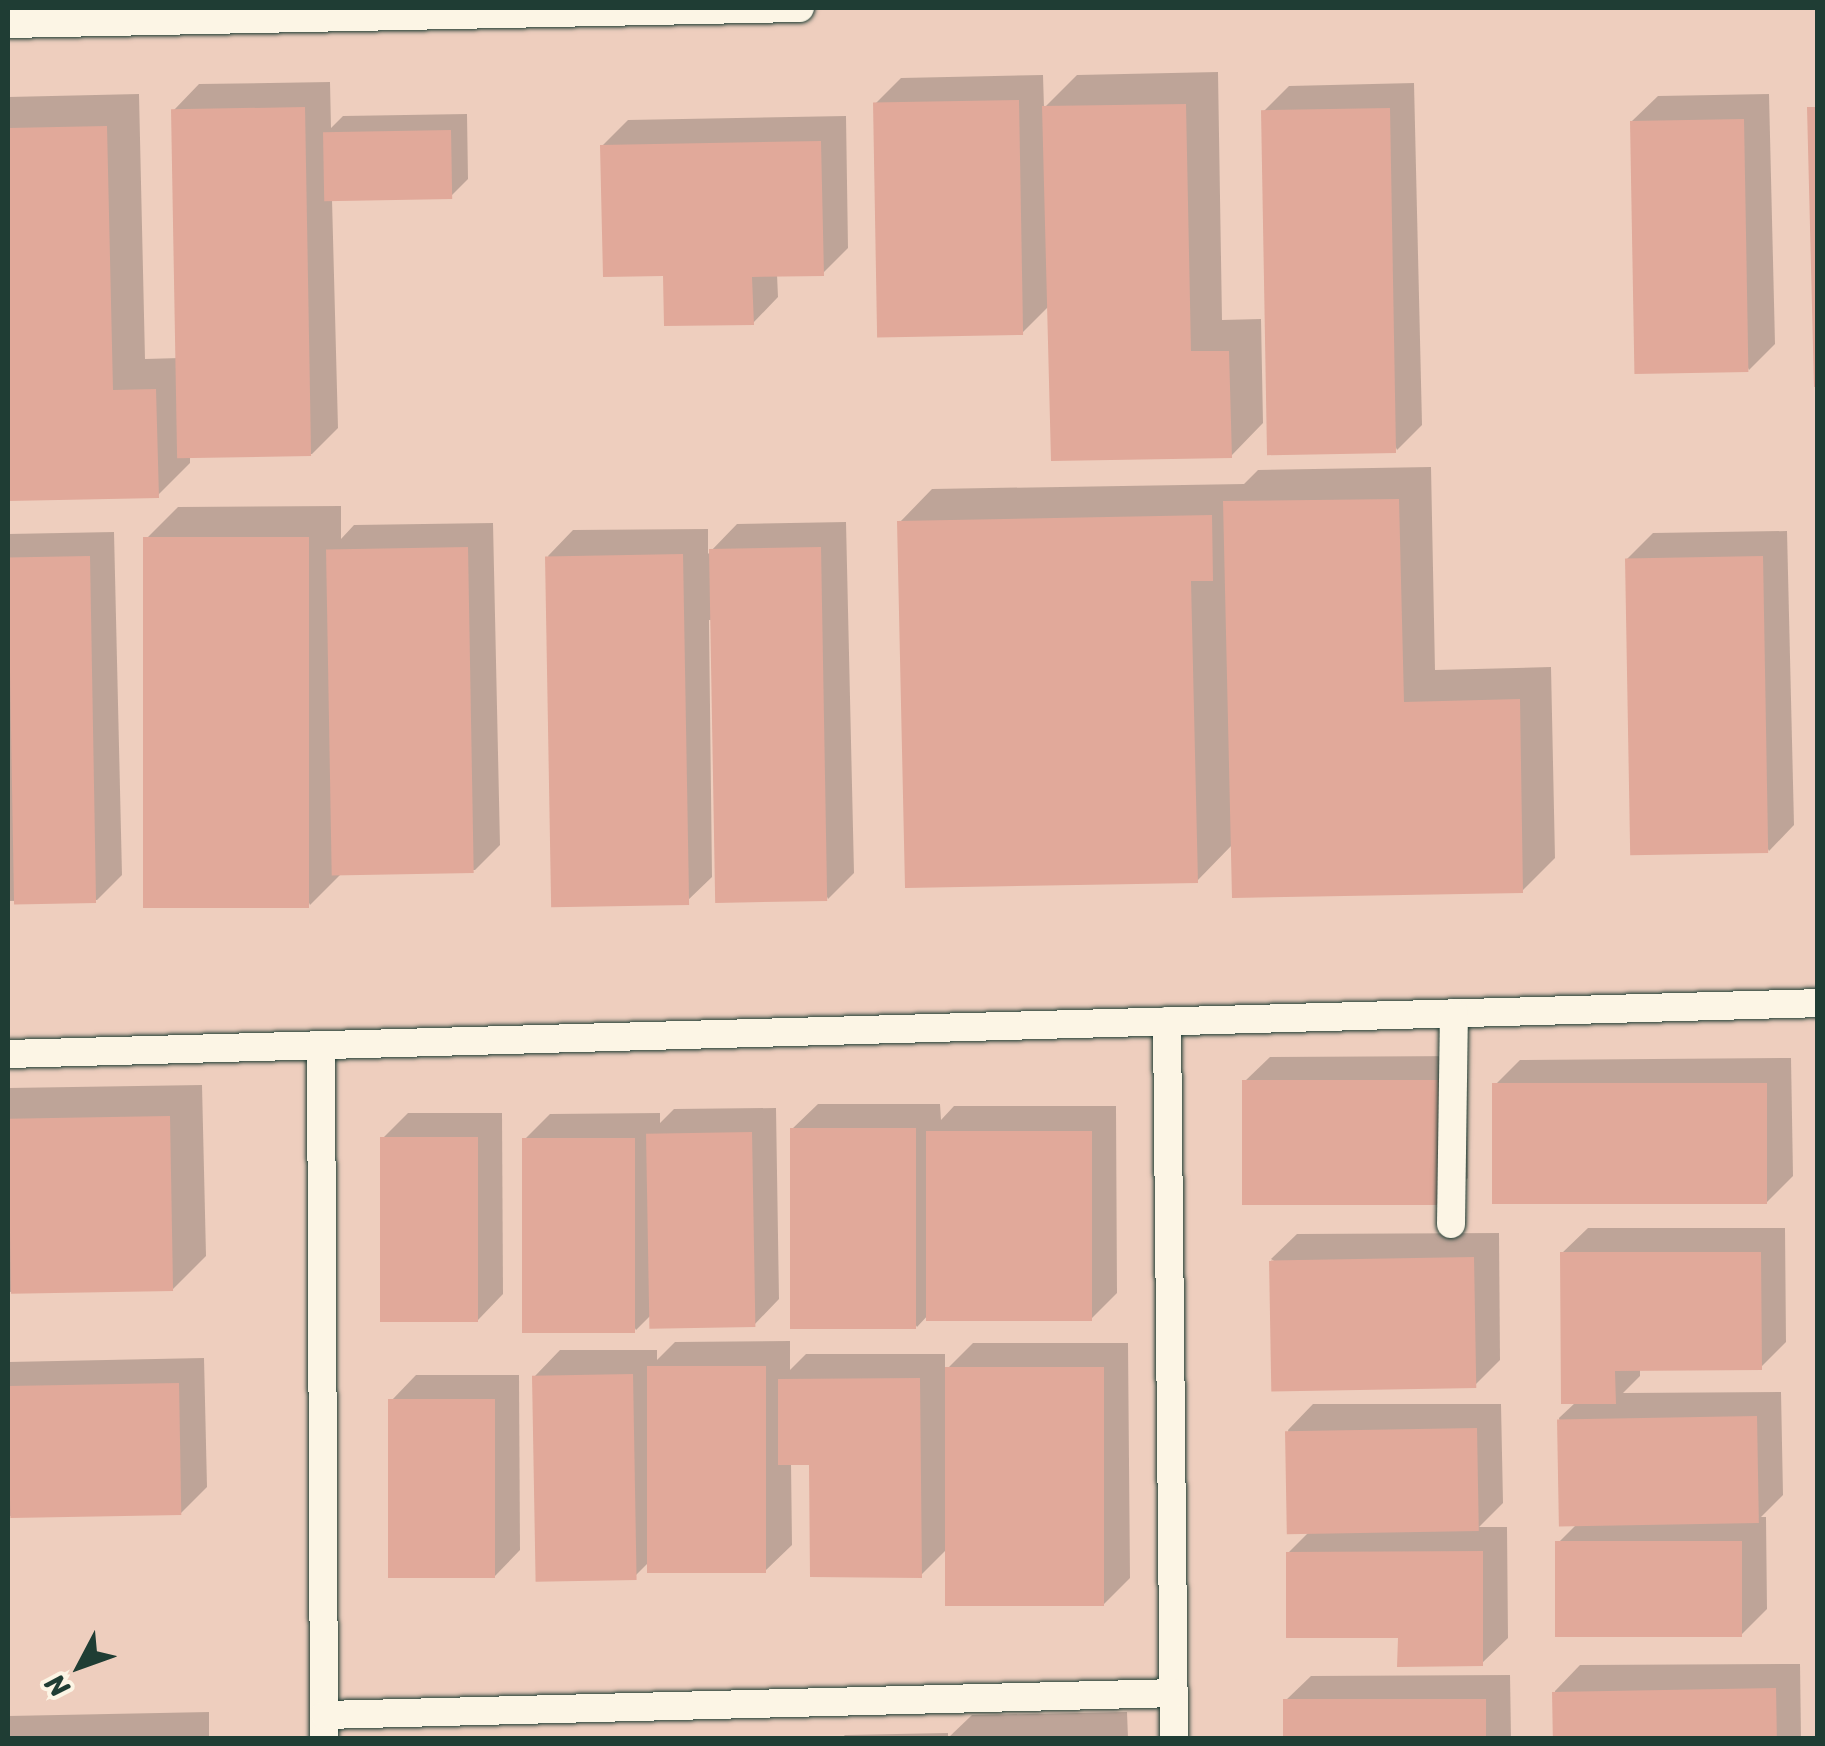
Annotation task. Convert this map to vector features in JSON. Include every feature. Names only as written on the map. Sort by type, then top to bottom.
[{"type":"lane","points":[[8,24],[800,8]]},
{"type":"lane","points":[[8,1054],[1818,1003]]},
{"type":"lane","points":[[1451,1224],[1454,1013]]},
{"type":"lane","points":[[1167,1021],[1174,1738]]},
{"type":"lane","points":[[320,1046],[324,1727],[1174,1693]]},
{"type":"shaded area","points":[[8,8],[1817,8],[1817,1738],[8,1738]]},
{"type":"building","points":[[1019,100],[1023,335],[877,338],[873,103]]},
{"type":"building","points":[[1186,104],[1191,351],[1229,351],[1232,458],[1051,461],[1042,106]]},
{"type":"building","points":[[305,107],[311,456],[177,458],[171,109]]},
{"type":"building","points":[[1807,107],[1818,107],[1818,387],[1814,387]]},
{"type":"building","points":[[1390,108],[1396,453],[1267,455],[1261,110]]},
{"type":"building","points":[[1744,119],[1748,372],[1634,374],[1630,121]]},
{"type":"building","points":[[107,126],[113,390],[156,389],[159,498],[8,501],[8,128]]},
{"type":"building","points":[[451,130],[452,199],[324,201],[323,132]]},
{"type":"building","points":[[821,141],[824,276],[752,277],[754,325],[664,326],[663,276],[603,277],[600,145]]},
{"type":"building","points":[[1399,499],[1404,702],[1520,699],[1523,893],[1232,898],[1223,501]]},
{"type":"building","points":[[1212,515],[1213,581],[1191,581],[1198,883],[905,888],[897,521]]},
{"type":"building","points":[[143,537],[309,537],[309,908],[143,908]]},
{"type":"building","points":[[468,547],[474,873],[332,875],[326,549]]},
{"type":"building","points":[[821,547],[827,901],[715,903],[709,549]]},
{"type":"building","points":[[683,554],[689,905],[551,907],[545,556]]},
{"type":"building","points":[[90,556],[96,903],[14,904],[8,557]]},
{"type":"building","points":[[1763,556],[1768,853],[1630,855],[1625,558]]},
{"type":"building","points":[[1242,1080],[1442,1080],[1442,1205],[1242,1205]]},
{"type":"building","points":[[1492,1083],[1767,1083],[1767,1204],[1492,1204]]},
{"type":"building","points":[[170,1116],[173,1291],[11,1294],[8,1119]]},
{"type":"building","points":[[790,1128],[916,1128],[916,1329],[790,1329]]},
{"type":"building","points":[[926,1131],[1092,1131],[1092,1321],[926,1321]]},
{"type":"building","points":[[752,1132],[755,1327],[649,1329],[646,1134]]},
{"type":"building","points":[[380,1137],[478,1137],[478,1322],[380,1322]]},
{"type":"building","points":[[522,1138],[635,1138],[635,1333],[522,1333]]},
{"type":"building","points":[[1560,1252],[1761,1252],[1762,1370],[1615,1371],[1616,1404],[1561,1404]]},
{"type":"building","points":[[1474,1257],[1476,1388],[1271,1392],[1269,1261]]},
{"type":"building","points":[[647,1366],[766,1366],[766,1573],[647,1573]]},
{"type":"building","points":[[945,1367],[1104,1367],[1104,1606],[945,1606]]},
{"type":"building","points":[[633,1374],[637,1580],[536,1582],[532,1376]]},
{"type":"building","points":[[920,1378],[922,1578],[810,1577],[809,1465],[778,1465],[778,1379]]},
{"type":"building","points":[[179,1383],[181,1515],[10,1518],[8,1386]]},
{"type":"building","points":[[388,1399],[495,1399],[495,1578],[388,1578]]},
{"type":"building","points":[[1757,1416],[1759,1523],[1559,1526],[1557,1419]]},
{"type":"building","points":[[1477,1428],[1479,1531],[1287,1534],[1285,1431]]},
{"type":"building","points":[[1555,1541],[1742,1541],[1742,1637],[1555,1637]]},
{"type":"building","points":[[1483,1551],[1483,1666],[1397,1667],[1398,1638],[1286,1638],[1286,1552]]},
{"type":"building","points":[[1776,1688],[1777,1738],[1553,1738],[1552,1692]]},
{"type":"building","points":[[1283,1699],[1486,1699],[1486,1738],[1283,1738]]}]
